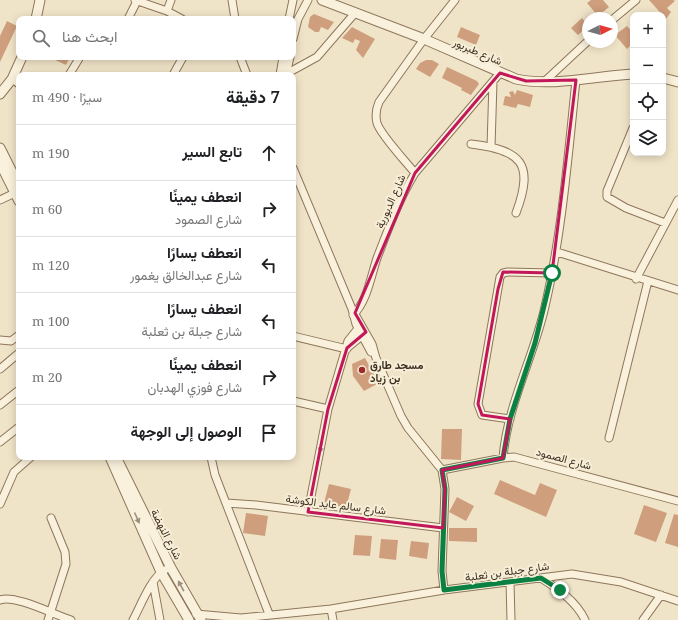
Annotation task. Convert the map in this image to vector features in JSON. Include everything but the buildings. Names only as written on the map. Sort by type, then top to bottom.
[{"type":"street","points":[[37,16],[40,0]]},
{"type":"street","points":[[129,16],[136,0],[176,16]]},
{"type":"street","points":[[167,11],[171,0]]},
{"type":"street","points":[[232,0],[235,16]]},
{"type":"street","points":[[290,16],[293,0]]},
{"type":"street","points":[[296,27],[298,19],[308,0]]},
{"type":"street","name":"شارع طبربور","points":[[322,0],[424,39],[500,73],[526,81],[576,80],[630,74]]},
{"type":"street","points":[[414,173],[378,128],[376,116],[379,102],[424,39],[455,0]]},
{"type":"street","points":[[618,15],[636,0]]},
{"type":"street","points":[[291,72],[317,57],[355,13]]},
{"type":"street","points":[[545,81],[582,46]]},
{"type":"street","points":[[18,72],[21,60]]},
{"type":"street","points":[[71,72],[78,60]]},
{"type":"street","points":[[176,72],[182,60]]},
{"type":"street","points":[[241,60],[246,72]]},
{"type":"street","points":[[280,72],[282,60]]},
{"type":"street","points":[[287,72],[289,60]]},
{"type":"street","name":"شارع الدبورية","points":[[353,312],[362,302],[401,200],[414,173],[500,73]]},
{"type":"street","points":[[666,79],[678,82]]},
{"type":"street","points":[[503,458],[510,419],[535,343],[552,273],[556,252],[576,80]]},
{"type":"street","points":[[0,94],[15,81]]},
{"type":"street","points":[[491,147],[493,82]]},
{"type":"street","points":[[630,135],[607,191],[607,197],[626,208],[664,223]]},
{"type":"street","points":[[471,144],[491,147],[515,156],[520,162],[524,172],[524,188],[516,214]]},
{"type":"street","points":[[0,148],[16,188]]},
{"type":"street","points":[[0,163],[16,190]]},
{"type":"street","points":[[296,175],[353,312],[376,358],[401,416],[408,428],[429,452],[442,470],[445,489],[443,528],[444,590]]},
{"type":"street","points":[[0,200],[16,194]]},
{"type":"street","points":[[636,278],[664,223],[678,200]]},
{"type":"street","points":[[556,252],[648,282],[678,290]]},
{"type":"street","points":[[510,419],[484,416],[478,409],[500,277],[503,273],[508,272],[552,273]]},
{"type":"street","points":[[609,438],[648,282]]},
{"type":"street","points":[[308,512],[328,409],[351,336],[360,327]]},
{"type":"street","points":[[347,348],[364,334]]},
{"type":"street","points":[[0,340],[11,341],[16,337]]},
{"type":"street","points":[[296,337],[347,348]]},
{"type":"street","points":[[0,369],[16,356]]},
{"type":"street","points":[[0,406],[16,393]]},
{"type":"street","points":[[296,402],[328,409]]},
{"type":"street","points":[[0,442],[16,429]]},
{"type":"street","name":"شارع الصمود","points":[[442,470],[503,458],[524,459],[678,501]]},
{"type":"street","points":[[0,504],[14,472],[28,460]]},
{"type":"street","name":"شارع النهضة","points":[[111,460],[161,572],[195,618]]},
{"type":"street","name":"شارع النهضة","points":[[117,460],[195,618]]},
{"type":"street","points":[[212,460],[215,475],[269,614]]},
{"type":"street","name":"شارع سالم عايد الكوشة","points":[[226,503],[443,528]]},
{"type":"street","points":[[49,617],[66,564],[65,552],[51,518]]},
{"type":"street","points":[[133,620],[153,582],[161,572],[171,568]]},
{"type":"street","name":"شارع جبلة بن ثعلبة","points":[[195,618],[240,619],[269,614],[331,609],[444,590],[572,574],[621,582],[678,601]]},
{"type":"street","points":[[541,578],[560,590],[573,602],[585,620]]},
{"type":"street","points":[[153,582],[160,620]]},
{"type":"street","points":[[510,582],[511,620]]},
{"type":"street","points":[[643,620],[661,595]]},
{"type":"street","points":[[0,600],[6,598],[16,599],[49,617],[71,620]]},
{"type":"street","points":[[331,609],[333,620]]},
{"type":"highlighted area","points":[[500,73],[526,81],[576,80],[552,273],[503,272],[498,289],[478,404],[482,415],[510,419],[503,458],[442,470],[445,489],[443,528],[308,512],[328,409],[347,348],[366,332],[355,313],[415,173]]},
{"type":"place","name":"مسجد طارق بن زياد","points":[[362,370]]},
{"type":"route","points":[[552,273],[535,343],[510,419],[503,458],[442,470],[445,481],[442,571],[444,590],[541,578],[560,590]]}]
